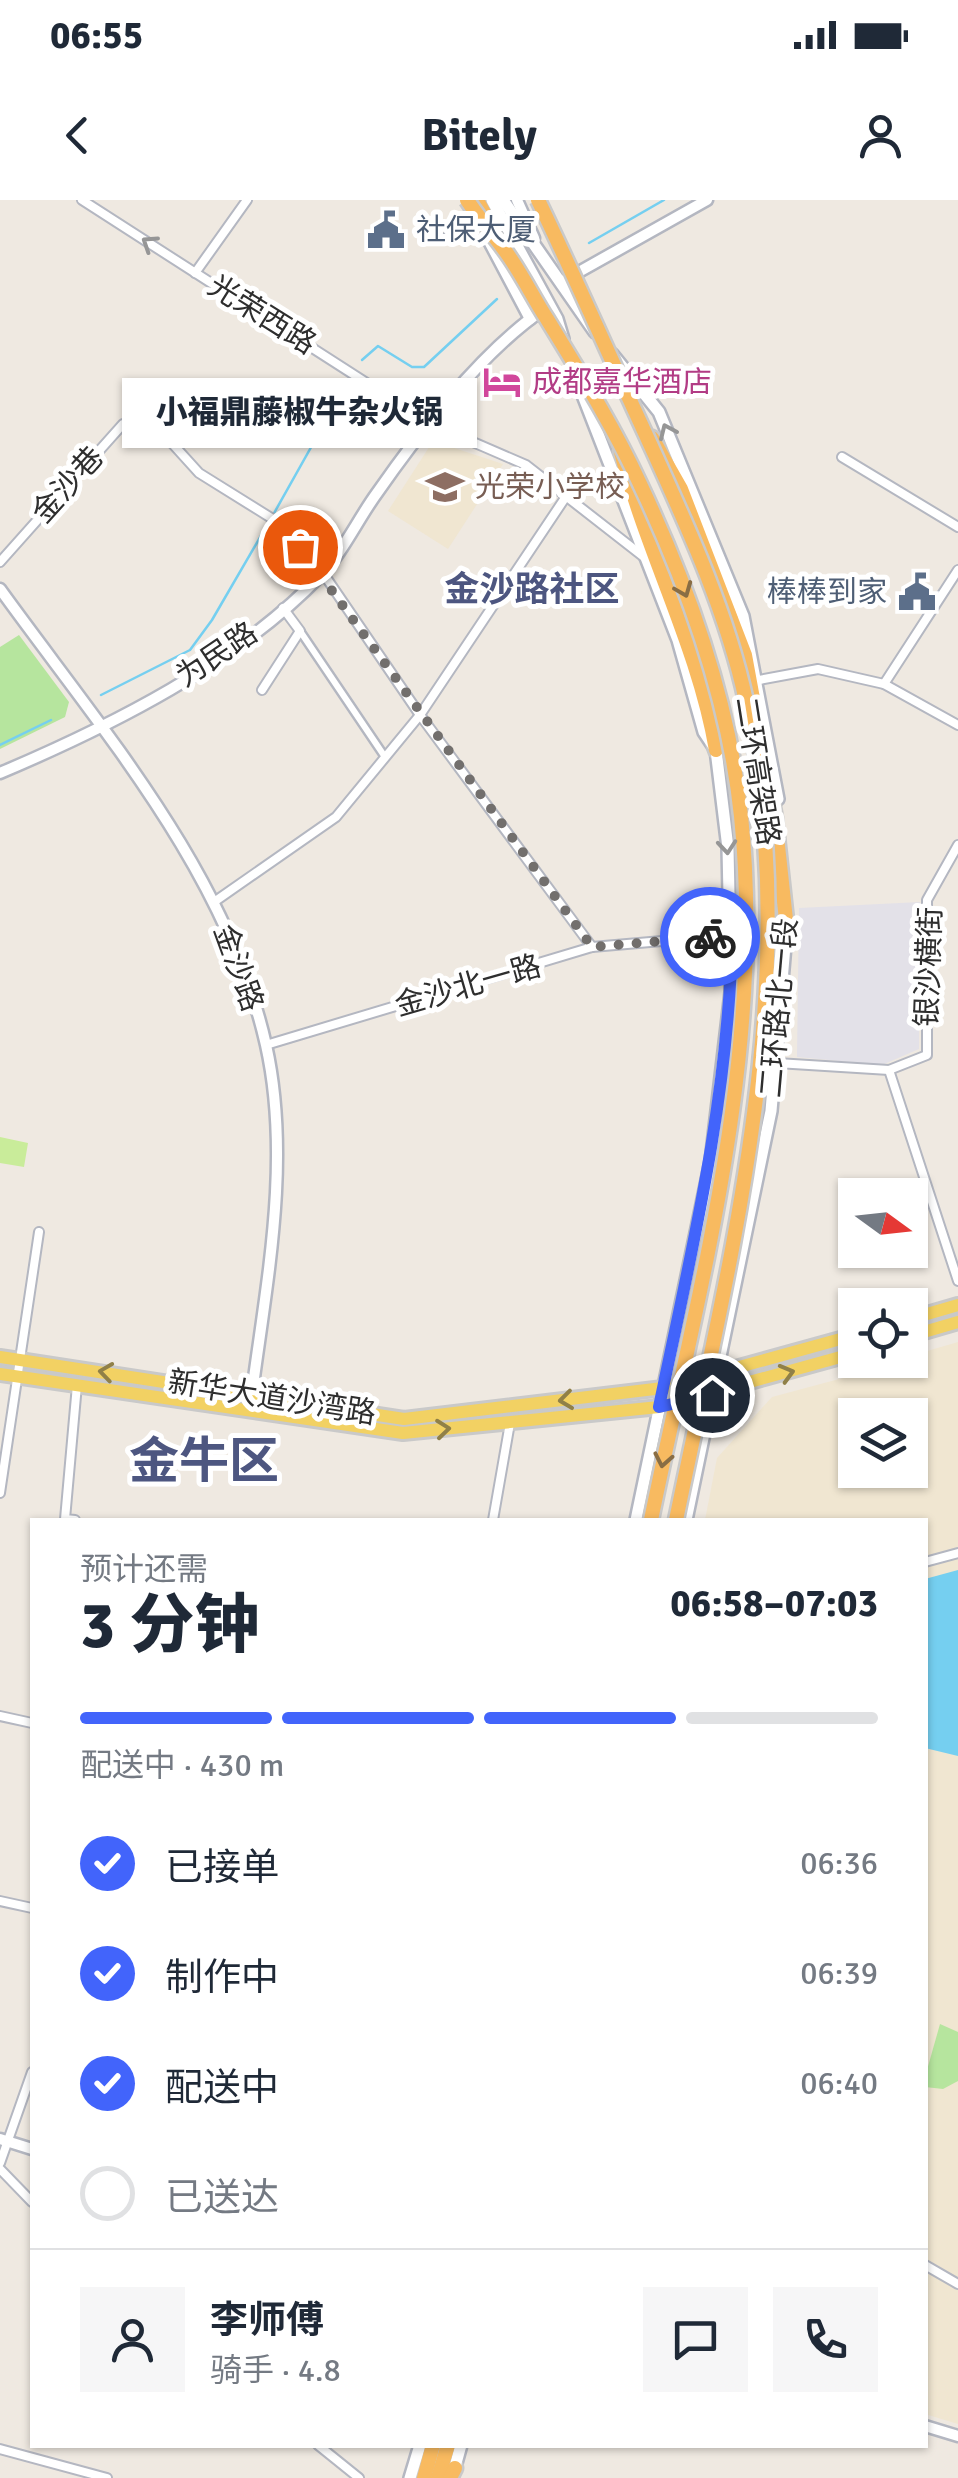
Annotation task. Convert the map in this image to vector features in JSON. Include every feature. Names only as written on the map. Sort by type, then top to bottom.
[{"type":"highway","points":[[467,200],[504,248]]},
{"type":"highway","name":"二环高架路","points":[[538,200],[719,608],[746,699],[769,866],[768,1018],[745,1192],[676,1518]]},
{"type":"highway","name":"二环高架路","points":[[476,208],[617,437],[692,608],[722,706],[741,815],[746,916],[743,1015],[723,1166],[651,1518]]},
{"type":"highway","points":[[639,422],[681,489],[745,655],[774,818],[787,929]]},
{"type":"highway","points":[[617,437],[629,483],[704,690],[716,750]]},
{"type":"highway","points":[[424,2478],[432,2448]]},
{"type":"highway","points":[[438,2478],[447,2448]]},
{"type":"main road","name":"二环路北一段","points":[[492,200],[549,305],[678,640],[704,732],[716,750],[728,848],[731,992],[712,1161],[636,1518]]},
{"type":"main road","name":"二环路北一段","points":[[503,200],[576,309],[658,412],[743,616],[759,680],[782,821],[787,929],[777,1064],[756,1198],[686,1518]]},
{"type":"main road","points":[[928,1314],[958,1305]]},
{"type":"main road","points":[[928,1331],[958,1322]]},
{"type":"main road","name":"新华大道沙湾路","points":[[0,1357],[252,1393],[376,1418],[404,1418],[663,1388],[838,1341]]},
{"type":"main road","name":"新华大道沙湾路","points":[[0,1374],[403,1433],[659,1407],[838,1357]]},
{"type":"main road","points":[[410,2478],[419,2448]]},
{"type":"main road","points":[[452,2475],[460,2448]]},
{"type":"street","name":"光荣西路","points":[[82,200],[429,423],[526,465],[644,557]]},
{"type":"street","points":[[196,273],[247,200]]},
{"type":"street","points":[[467,200],[476,208],[530,319]]},
{"type":"street","points":[[517,200],[542,257]]},
{"type":"street","points":[[561,282],[707,200]]},
{"type":"street","points":[[446,238],[476,208]]},
{"type":"street","name":"为民路","points":[[0,773],[102,730],[256,632],[322,573],[429,423],[530,319],[549,305]]},
{"type":"street","name":"金沙巷","points":[[0,562],[123,424],[151,420],[199,473],[276,521],[322,573],[420,715],[592,947]]},
{"type":"street","points":[[842,457],[958,526]]},
{"type":"street","points":[[214,902],[336,817],[420,715],[565,498]]},
{"type":"street","points":[[884,684],[958,570]]},
{"type":"street","name":"金沙路","points":[[0,589],[102,730],[214,902],[266,1045],[275,1125],[276,1203],[249,1411]]},
{"type":"street","points":[[284,608],[385,758]]},
{"type":"street","points":[[262,690],[300,630]]},
{"type":"street","points":[[759,680],[818,668],[884,684],[958,726]]},
{"type":"street","name":"银沙横街","points":[[889,1070],[927,1055],[927,900],[958,844]]},
{"type":"street","name":"金沙北一路","points":[[266,1045],[592,947],[732,936]]},
{"type":"street","points":[[777,1064],[889,1070],[958,1281]]},
{"type":"street","points":[[0,1493],[40,1232]]},
{"type":"street","points":[[65,1518],[77,1385]]},
{"type":"street","points":[[493,1518],[510,1424]]},
{"type":"street","points":[[928,1561],[958,1553]]},
{"type":"street","points":[[0,1716],[30,1723]]},
{"type":"street","points":[[0,1900],[30,1908]]},
{"type":"street","points":[[30,2077],[4,2140],[0,2166],[30,2200]]},
{"type":"street","points":[[4,2140],[30,2148]]},
{"type":"street","points":[[928,2267],[958,2284]]},
{"type":"street","points":[[928,2427],[958,2436]]},
{"type":"street","points":[[322,2448],[356,2477]]},
{"type":"street","points":[[0,2449],[108,2478]]},
{"type":"shaded area","name":"光荣小学校","points":[[433,441],[503,464],[448,549],[388,511]]},
{"type":"shaded area","points":[[920,902],[919,1049],[882,1065],[797,1057],[799,908]]},
{"type":"shaded area","points":[[958,1342],[958,2424],[928,2415],[928,1518],[705,1518],[717,1458],[772,1397],[843,1378],[928,1378],[928,1351]]},
{"type":"green space","points":[[19,635],[69,702],[65,717],[0,749],[0,647]]},
{"type":"green space","points":[[0,1137],[28,1143],[24,1167],[0,1163]]},
{"type":"green space","points":[[940,2024],[958,2032],[958,2081],[943,2089],[928,2087],[928,2066]]},
{"type":"water","points":[[958,1570],[958,1756],[928,1749],[928,1578]]},
{"type":"waterway","points":[[589,243],[664,200]]},
{"type":"waterway","points":[[362,360],[378,346],[412,367],[424,367],[497,299]]},
{"type":"waterway","points":[[273,515],[346,385]]},
{"type":"waterway","points":[[101,695],[190,650],[269,522]]},
{"type":"waterway","points":[[0,745],[51,720]]},
{"type":"way so far","points":[[300,547],[592,947],[710,937]]},
{"type":"place","name":"社保大厦","points":[[386,230]]},
{"type":"place","name":"成都嘉华酒店","points":[[502,382]]},
{"type":"place","name":"光荣小学校","points":[[445,487]]},
{"type":"place","name":"小福鼎藤椒牛杂火锅","points":[[300,547]]},
{"type":"place","name":"棒棒到家","points":[[917,592]]},
{"type":"district","name":"金沙路社区","points":[[532,589]]},
{"type":"district","name":"金牛区","points":[[204,1462]]},
{"type":"route","points":[[710,937],[732,936],[725,1052],[712,1161],[659,1407],[712,1395]]}]
